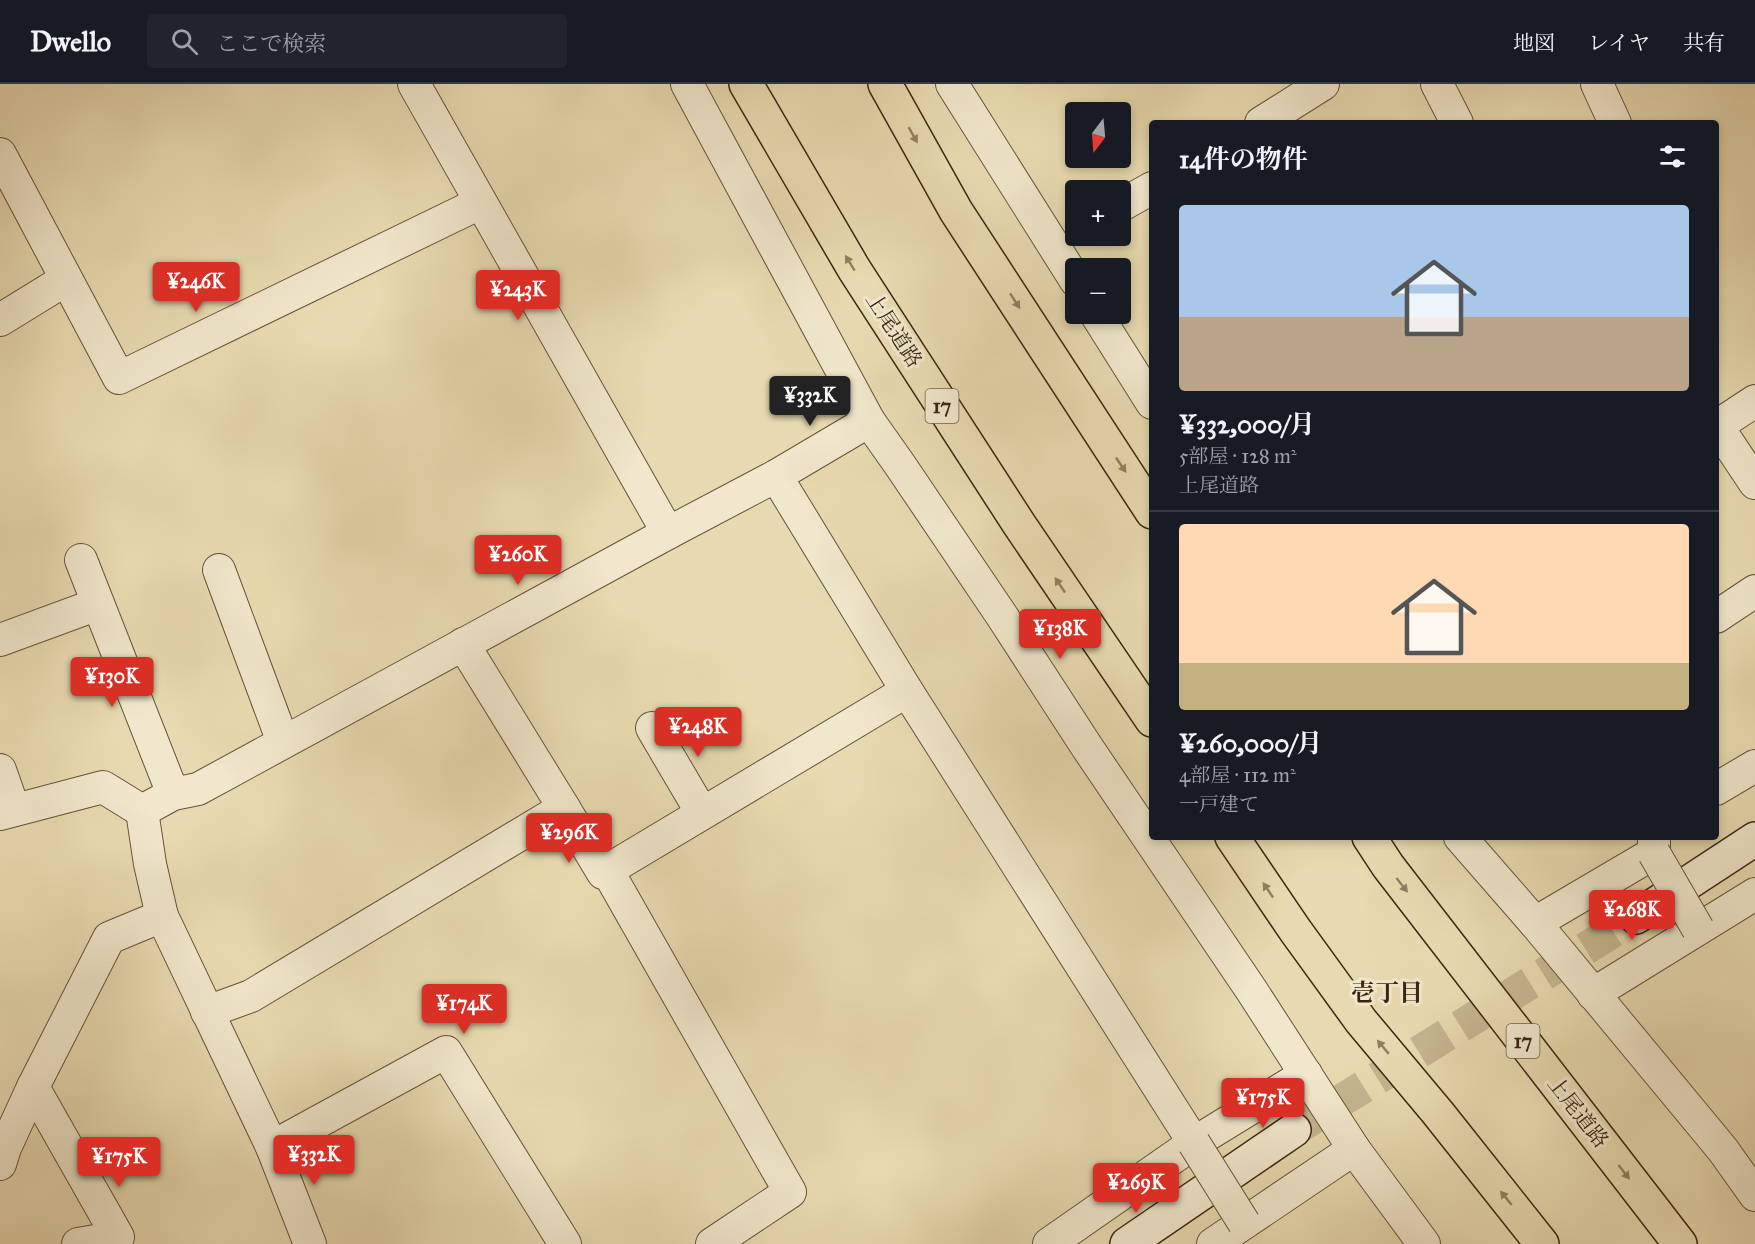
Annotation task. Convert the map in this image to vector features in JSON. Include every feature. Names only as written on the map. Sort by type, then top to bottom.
[{"type":"highway","name":"上尾道路","points":[[746,84],[854,269],[1019,524],[1149,716]]},
{"type":"highway","points":[[885,84],[956,211],[1149,507]]},
{"type":"highway","points":[[1234,840],[1361,1021],[1438,1113],[1542,1244]]},
{"type":"highway","name":"上尾道路","points":[[1371,840],[1388,866],[1680,1244]]},
{"type":"street","points":[[414,84],[668,533]]},
{"type":"street","points":[[687,84],[869,421],[996,606],[1149,840]]},
{"type":"street","points":[[952,84],[1064,236],[1070,258]]},
{"type":"street","points":[[1266,120],[1323,84]]},
{"type":"street","points":[[1437,84],[1455,120]]},
{"type":"street","points":[[1597,84],[1614,120]]},
{"type":"street","points":[[0,154],[119,378],[480,203]]},
{"type":"street","points":[[1131,200],[1149,190]]},
{"type":"street","points":[[0,321],[65,280]]},
{"type":"street","points":[[1102,324],[1149,398]]},
{"type":"street","points":[[1719,424],[1755,401]]},
{"type":"street","points":[[142,810],[172,794],[198,789],[776,476],[869,421]]},
{"type":"street","points":[[1719,430],[1755,483]]},
{"type":"street","points":[[776,476],[907,691],[1194,1143],[1249,1234]]},
{"type":"street","points":[[81,560],[172,794]]},
{"type":"street","points":[[219,570],[283,742]]},
{"type":"street","points":[[1719,615],[1755,591]]},
{"type":"street","points":[[0,640],[98,604]]},
{"type":"street","points":[[463,644],[603,873],[907,691]]},
{"type":"street","points":[[652,728],[702,813]]},
{"type":"street","points":[[1719,787],[1755,766]]},
{"type":"street","points":[[0,771],[7,812],[103,787],[142,810]]},
{"type":"street","points":[[207,1012],[251,996],[564,808]]},
{"type":"street","points":[[142,810],[150,864],[162,916],[272,1147],[310,1244]]},
{"type":"street","points":[[1636,917],[1755,839]]},
{"type":"street","points":[[1149,840],[1354,1149],[1424,1244]]},
{"type":"street","points":[[1463,840],[1536,923],[1723,1150],[1755,1195]]},
{"type":"street","points":[[1536,923],[1654,845],[1698,929]]},
{"type":"street","points":[[608,870],[790,1192],[712,1244]]},
{"type":"street","points":[[1593,994],[1755,894]]},
{"type":"street","points":[[0,1164],[33,1087],[109,938],[162,916]]},
{"type":"street","points":[[272,1147],[446,1052],[565,1244]]},
{"type":"street","points":[[1049,1244],[1194,1143],[1306,1074]]},
{"type":"street","points":[[33,1087],[118,1237],[78,1244]]},
{"type":"street","points":[[1127,1244],[1294,1130]]},
{"type":"street","points":[[1213,1244],[1249,1234],[1354,1149]]},
{"type":"tunnel","points":[[1294,1130],[1636,917]]},
{"type":"district","name":"壱丁目","points":[[1387,993]]}]
